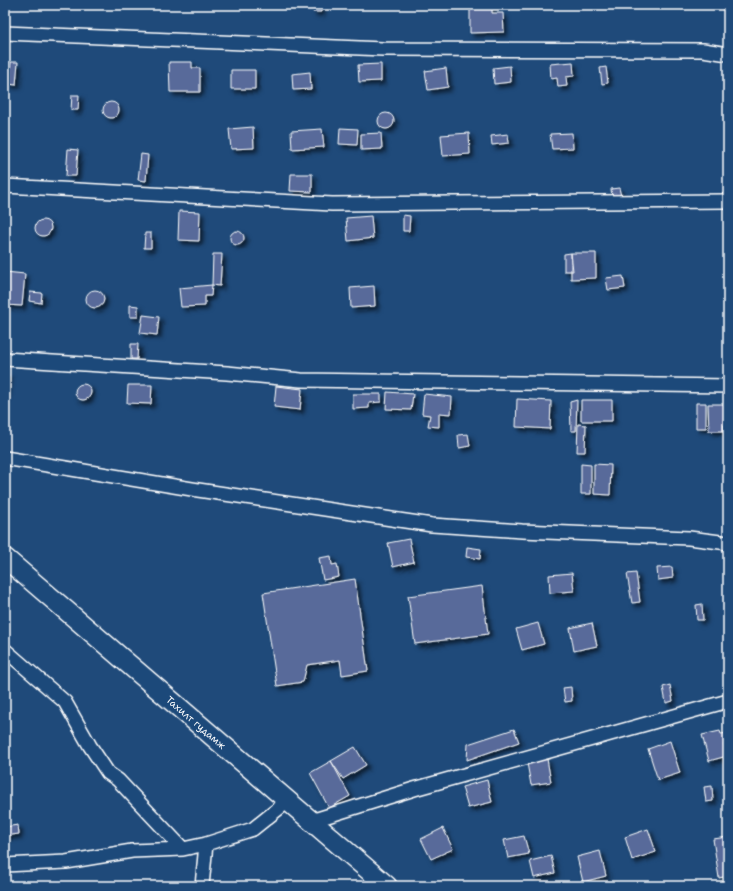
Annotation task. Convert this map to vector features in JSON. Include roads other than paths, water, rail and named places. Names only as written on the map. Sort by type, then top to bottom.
[{"type":"main road","name":"Тахилт гудамж","points":[[5,558],[387,886]]},
{"type":"street","points":[[5,33],[383,49],[703,50],[728,54]]},
{"type":"street","points":[[5,186],[332,204],[728,201]]},
{"type":"street","points":[[5,359],[227,373],[300,380],[728,386]]},
{"type":"street","points":[[5,458],[198,490],[432,525],[522,531],[689,538],[728,543]]},
{"type":"street","points":[[5,650],[65,702],[90,746],[108,773],[118,780],[183,849]]},
{"type":"street","points":[[311,821],[414,789],[728,701]]},
{"type":"street","points":[[5,865],[66,862],[132,851],[183,849],[206,844],[254,829],[288,801]]},
{"type":"street","points":[[202,886],[206,844]]}]
